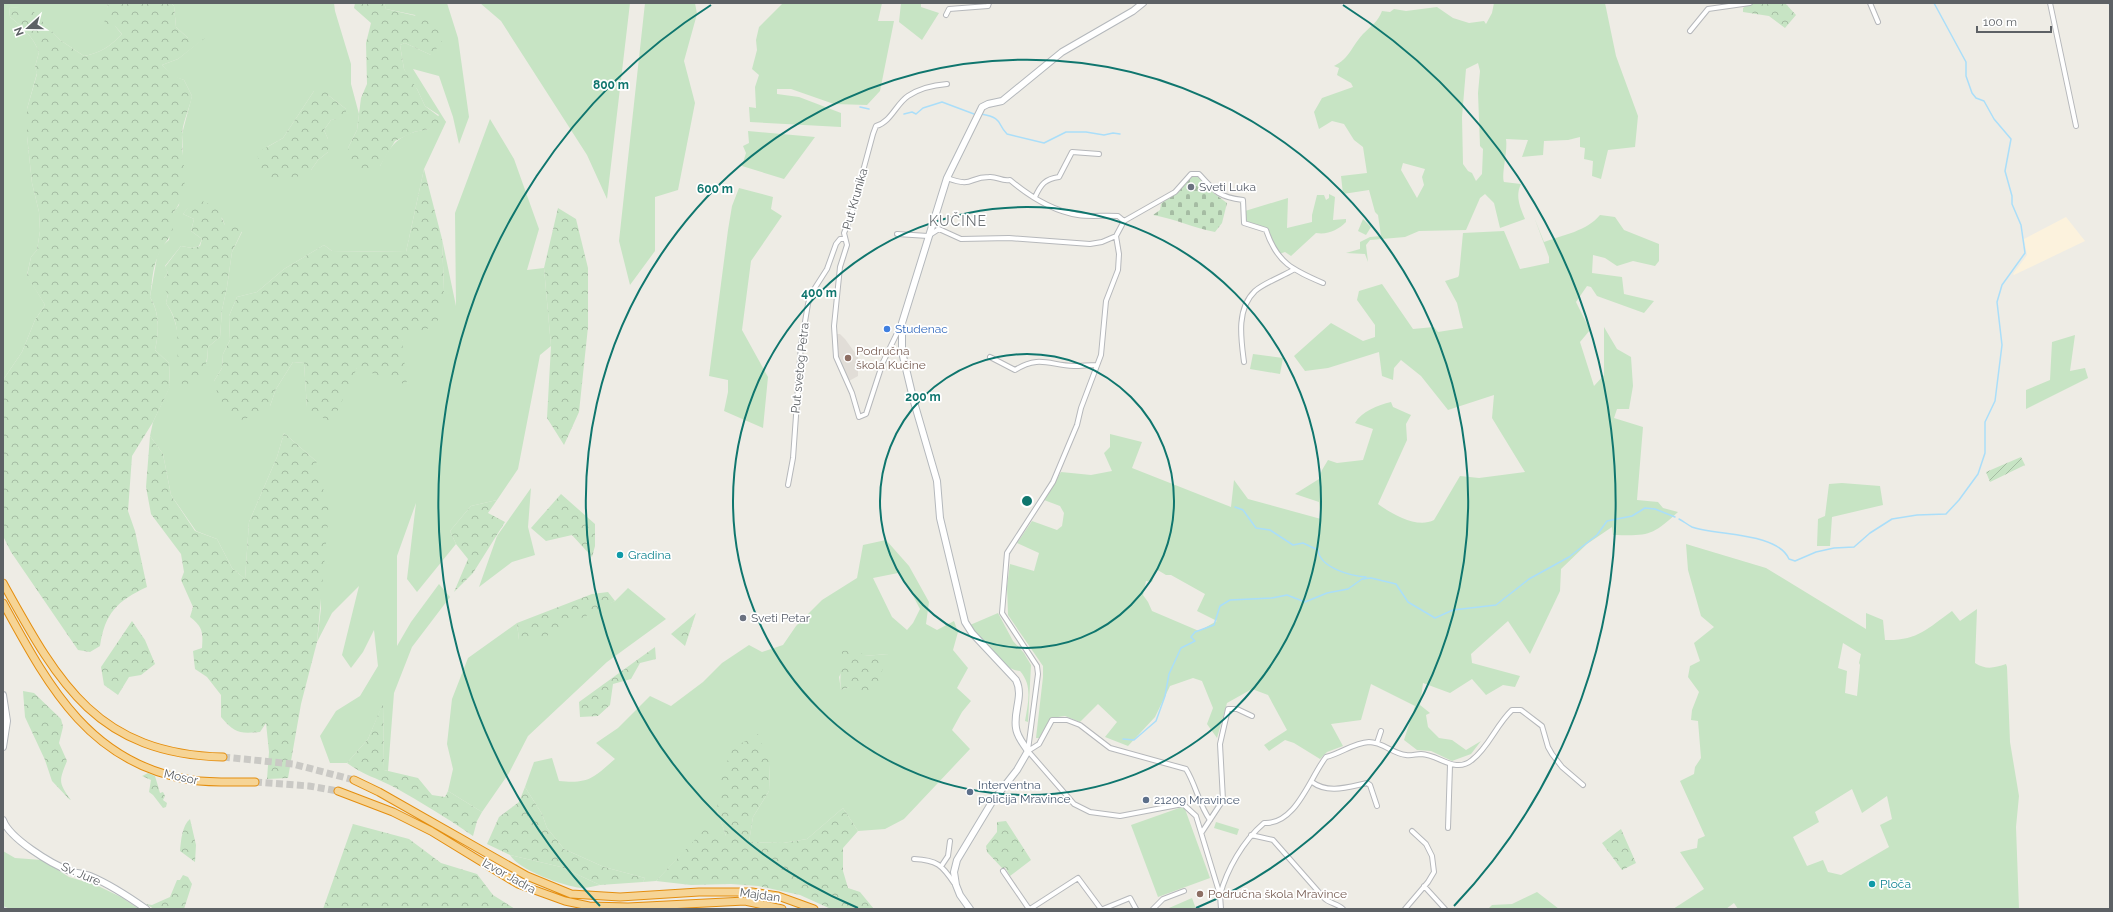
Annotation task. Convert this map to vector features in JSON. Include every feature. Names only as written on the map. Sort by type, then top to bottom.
[{"type":"highway","name":"Mosor","points":[[3,583],[33,638],[56,672],[80,701],[97,716],[115,729],[142,743],[177,752],[223,757]]},
{"type":"highway","name":"Mosor","points":[[3,603],[46,677],[69,710],[100,740],[139,764],[181,778],[224,782],[255,782]]},
{"type":"highway","name":"Izvor Jadra","points":[[354,780],[379,792],[482,852],[548,886],[571,894],[620,897],[728,891]]},
{"type":"highway","name":"Izvor Jadra","points":[[338,791],[355,796],[393,812],[431,831],[518,884],[540,893],[589,906],[628,907],[727,901]]},
{"type":"highway","name":"Majdan","points":[[728,891],[752,892],[778,896],[814,909]]},
{"type":"highway","name":"Majdan","points":[[727,901],[745,901],[782,909]]},
{"type":"main road","points":[[970,909],[960,895],[956,885],[954,872],[957,860],[997,796],[1017,770],[1028,751],[1018,736],[1016,726],[1020,693],[1018,685],[967,628],[958,598],[940,518],[937,481],[914,402],[902,352],[902,323],[947,178],[982,107],[1002,101],[1062,52],[1133,11],[1143,3]]},
{"type":"main road","points":[[3,695],[7,720],[3,747]]},
{"type":"main road","name":"Sv. Jure","points":[[3,820],[5,826],[18,841],[42,856],[69,871],[90,876],[146,909]]},
{"type":"street","points":[[946,15],[950,9],[988,6],[989,3]]},
{"type":"street","points":[[1690,31],[1708,9],[1750,3]]},
{"type":"street","points":[[1870,3],[1878,22]]},
{"type":"street","points":[[2050,3],[2076,126]]},
{"type":"street","name":"Put Krunika","points":[[902,323],[883,362],[866,414],[859,417],[852,393],[836,357],[834,335],[840,267],[847,245],[844,239],[876,126],[884,124],[896,107],[908,96],[924,88],[948,84]]},
{"type":"street","points":[[1035,197],[1042,184],[1048,179],[1059,177],[1072,152],[1100,154]]},
{"type":"street","points":[[897,234],[928,236],[939,229],[961,239],[1009,238],[1090,244],[1102,242],[1116,236],[1124,222],[1174,192],[1191,174],[1199,174],[1226,198],[1243,200],[1244,223],[1266,230],[1271,247],[1293,270],[1323,283]]},
{"type":"street","points":[[947,178],[961,183],[970,183],[978,178],[990,176],[1004,181],[1010,180],[1045,204],[1067,213],[1079,215],[1118,216],[1124,222]]},
{"type":"street","points":[[1116,236],[1119,254],[1118,270],[1106,302],[1101,355],[1081,408],[1077,425],[1052,482],[1007,553],[1003,586],[1002,613],[1037,666],[1038,674],[1028,751],[1074,804],[1090,812],[1120,816],[1183,804],[1196,816],[1220,895]]},
{"type":"street","name":"Put svetog Petra","points":[[788,485],[793,458],[801,345],[807,310],[811,294],[827,269],[836,244],[840,239],[844,239]]},
{"type":"street","points":[[1244,362],[1240,335],[1246,302],[1256,290],[1293,270]]},
{"type":"street","points":[[990,357],[1015,370],[1027,362],[1051,361],[1074,366],[1096,365]]},
{"type":"street","points":[[1202,832],[1223,800],[1220,744],[1228,709],[1237,709],[1252,716]]},
{"type":"street","points":[[1220,909],[1220,895],[1224,881],[1251,835],[1264,823],[1270,824],[1286,816],[1312,782],[1326,756],[1336,755],[1354,745],[1377,743],[1406,755],[1421,754],[1436,757],[1450,765],[1465,764],[1472,760],[1485,746],[1500,721],[1512,710],[1522,710],[1542,726],[1552,754],[1562,767],[1583,785]]},
{"type":"street","points":[[1028,751],[1038,744],[1052,720],[1067,720],[1080,725],[1110,748],[1186,769],[1193,781],[1204,812],[1210,820]]},
{"type":"street","points":[[1377,743],[1381,731]]},
{"type":"street","points":[[1448,828],[1450,765]]},
{"type":"street","points":[[1312,782],[1320,788],[1328,789],[1367,784],[1370,785],[1378,806]]},
{"type":"street","points":[[1405,909],[1434,872],[1432,856],[1426,844],[1412,831]]},
{"type":"street","points":[[1251,835],[1273,840],[1329,903],[1337,904],[1343,909]]},
{"type":"street","points":[[942,865],[948,856],[950,841]]},
{"type":"street","points":[[914,859],[932,861],[942,865],[956,885]]},
{"type":"street","points":[[1003,870],[1029,909],[1078,878],[1102,909],[1130,898],[1136,909]]},
{"type":"street","points":[[1424,886],[1445,909]]},
{"type":"street","points":[[1153,909],[1163,899],[1184,891]]},
{"type":"shaded area","points":[[2066,217],[2085,241],[2014,275],[2013,274],[2027,255],[2024,239]]},
{"type":"shaded area","name":"Područna škola Kučine","points":[[836,334],[840,334],[845,339],[858,357],[858,376],[849,381],[838,359]]},
{"type":"green space","points":[[3,3],[108,3],[107,7],[109,15],[116,28],[122,34],[105,48],[84,56],[60,40],[30,9],[9,7],[10,17],[27,33],[39,52],[35,67],[37,73],[27,109],[27,136],[32,183],[39,212],[40,231],[37,250],[31,257],[27,275],[45,305],[35,320],[22,352],[3,380]]},
{"type":"green space","points":[[108,3],[171,3],[174,6],[176,27],[188,38],[205,38],[178,59],[162,65],[172,75],[184,80],[192,96],[182,131],[185,176],[183,194],[173,213],[174,221],[172,233],[156,261],[153,271],[150,297],[156,310],[158,323],[155,350],[169,363],[170,387],[153,422],[132,456],[128,511],[135,531],[147,587],[128,597],[114,609],[105,625],[100,646],[90,652],[78,650],[11,552],[3,536],[3,380],[22,352],[35,320],[45,305],[27,276],[31,257],[37,250],[40,231],[39,212],[32,183],[27,136],[27,109],[37,74],[35,67],[39,52],[27,33],[10,17],[9,7],[30,8],[60,40],[84,56],[105,48],[122,34],[115,26],[104,24]]},
{"type":"green space","points":[[171,3],[334,3],[351,64],[351,84],[359,114],[357,130],[348,148],[380,166],[393,145],[398,140],[411,133],[429,129],[439,115],[425,106],[417,89],[409,79],[404,69],[400,45],[405,43],[431,55],[415,15],[386,9],[384,3],[447,3],[458,38],[469,117],[459,144],[453,117],[439,76],[413,69],[446,122],[424,169],[406,252],[332,251],[324,245],[284,269],[257,292],[237,297],[229,316],[230,340],[223,354],[222,368],[214,381],[270,406],[276,389],[293,362],[304,363],[307,407],[357,368],[402,341],[444,291],[442,239],[456,306],[455,213],[490,119],[514,159],[539,229],[527,270],[544,268],[551,346],[540,355],[518,469],[497,500],[471,506],[450,531],[456,544],[417,592],[407,579],[416,503],[397,556],[397,646],[411,622],[439,584],[450,597],[412,647],[394,693],[388,771],[384,770],[383,704],[368,739],[347,763],[330,763],[320,736],[336,711],[360,696],[378,666],[374,630],[363,652],[351,668],[342,655],[359,586],[332,613],[317,642],[321,608],[316,461],[284,433],[277,457],[249,522],[245,579],[232,568],[217,539],[196,531],[171,495],[163,454],[150,436],[153,422],[170,386],[169,363],[155,350],[158,323],[156,310],[150,297],[157,257],[162,246],[169,240],[173,213],[179,205],[183,151],[182,134],[192,96],[184,80],[172,76],[162,65],[178,59],[204,38],[188,38],[176,27],[174,6]],"holes":[[[314,91],[328,95],[346,109],[346,117],[331,120],[324,130],[328,139],[328,152],[318,160],[311,170],[267,147],[283,138]],[[188,208],[222,218],[225,225],[242,232],[232,252],[222,310],[220,337],[208,347],[207,362],[179,352],[176,326],[166,303],[168,294],[164,278],[168,273],[165,266],[181,246],[192,248],[199,246],[202,239],[191,231],[194,219],[183,214]]]},
{"type":"green space","points":[[355,3],[384,3],[386,9],[434,20],[442,30],[442,42],[431,55],[405,43],[400,45],[404,69],[417,89],[425,106],[446,122],[429,129],[414,132],[395,141],[380,166],[354,173],[349,163],[348,148],[357,130],[361,98],[367,84],[366,43],[371,23],[354,8]]},
{"type":"green space","points":[[480,3],[630,3],[607,199],[587,155],[501,21]]},
{"type":"green space","points":[[645,3],[695,3],[697,14],[684,61],[695,103],[678,190],[655,197],[655,251],[630,285],[619,241]]},
{"type":"green space","points":[[783,3],[882,3],[878,21],[894,21],[880,91],[867,105],[834,104],[791,89],[777,89],[777,94],[799,97],[841,113],[841,127],[750,122],[749,107],[756,108],[755,87],[759,75],[752,69],[757,50],[756,40],[759,27]]},
{"type":"green space","points":[[901,3],[921,3],[921,7],[939,13],[922,40],[899,22]]},
{"type":"green space","points":[[1494,3],[1605,3],[1616,56],[1638,116],[1635,147],[1608,150],[1601,179],[1592,176],[1593,161],[1584,159],[1585,148],[1580,147],[1580,137],[1568,140],[1544,141],[1543,155],[1522,157],[1528,140],[1506,139],[1503,179],[1504,182],[1521,184],[1518,197],[1525,219],[1500,228],[1494,203],[1485,194],[1480,198],[1466,230],[1419,231],[1405,237],[1370,240],[1366,245],[1368,262],[1365,254],[1346,253],[1360,249],[1360,242],[1370,237],[1381,236],[1378,215],[1375,212],[1369,190],[1343,194],[1341,176],[1367,173],[1363,147],[1354,140],[1344,124],[1332,121],[1319,129],[1314,112],[1322,98],[1353,87],[1351,83],[1337,75],[1339,68],[1334,66],[1347,56],[1363,34],[1376,21],[1382,11],[1390,12],[1394,9],[1406,11],[1437,7],[1453,18],[1469,23],[1484,21],[1486,24],[1492,13]],"holes":[[[1478,63],[1480,71],[1478,93],[1480,146],[1483,149],[1482,174],[1476,181],[1472,173],[1468,171],[1463,164],[1462,117],[1466,69]],[[1403,163],[1425,169],[1422,177],[1424,185],[1417,198],[1401,170]]]},
{"type":"green space","points":[[1750,3],[1785,3],[1796,15],[1785,28],[1769,16],[1743,12],[1743,8]]},
{"type":"green space","points":[[331,82],[328,95],[346,109],[346,118],[331,120],[324,130],[328,139],[328,152],[318,160],[311,170],[295,178],[270,177],[260,167],[257,153],[283,138],[314,91]]},
{"type":"green space","points":[[748,131],[815,137],[784,179],[742,166],[746,153],[743,146],[749,143]]},
{"type":"green space","points":[[424,169],[442,239],[444,291],[437,324],[402,341],[407,385],[357,368],[332,423],[307,408],[304,363],[293,362],[276,389],[270,406],[242,420],[223,404],[214,381],[222,368],[223,354],[230,340],[229,316],[237,297],[257,292],[284,269],[324,245],[332,251],[406,252]]},
{"type":"green space","points":[[1193,176],[1199,177],[1204,186],[1227,203],[1222,223],[1215,232],[1153,215],[1160,210],[1161,204]]},
{"type":"green space","points":[[739,188],[773,197],[771,209],[782,216],[751,261],[742,330],[768,377],[763,428],[724,411],[728,392],[728,380],[709,376],[728,230],[732,206]]},
{"type":"green space","points":[[1329,194],[1335,197],[1333,220],[1346,219],[1346,222],[1332,231],[1316,233],[1291,256],[1285,252],[1279,254],[1265,227],[1248,224],[1245,222],[1245,211],[1288,198],[1287,228],[1312,222],[1312,215],[1317,195],[1324,195],[1326,200],[1329,198]]},
{"type":"green space","points":[[202,201],[216,207],[225,225],[243,222],[242,231],[232,252],[222,310],[220,337],[208,347],[205,367],[199,376],[195,380],[182,386],[178,367],[176,327],[171,311],[166,303],[168,294],[162,285],[164,278],[168,273],[165,267],[181,246],[192,248],[200,246],[202,239],[191,231],[194,219],[183,214],[192,202]]},
{"type":"green space","points":[[558,208],[576,219],[588,268],[588,327],[579,412],[564,445],[547,418],[551,346],[544,268]]},
{"type":"green space","points":[[1600,215],[1615,217],[1624,230],[1659,244],[1659,261],[1655,266],[1633,261],[1617,266],[1605,258],[1593,255],[1592,273],[1622,277],[1624,294],[1654,301],[1644,313],[1597,296],[1591,287],[1587,286],[1576,302],[1590,330],[1580,342],[1594,386],[1604,375],[1604,327],[1617,349],[1631,357],[1633,386],[1629,409],[1617,409],[1614,418],[1643,427],[1637,500],[1658,502],[1663,508],[1678,512],[1662,526],[1649,533],[1613,535],[1612,527],[1587,544],[1561,569],[1560,591],[1530,654],[1508,621],[1471,654],[1472,663],[1520,676],[1515,687],[1503,685],[1486,695],[1472,679],[1450,693],[1423,683],[1420,705],[1430,713],[1426,715],[1428,727],[1439,738],[1452,740],[1466,750],[1481,741],[1471,754],[1452,761],[1431,751],[1417,750],[1404,740],[1415,706],[1371,684],[1361,720],[1331,724],[1343,746],[1327,752],[1320,759],[1294,743],[1285,740],[1269,751],[1264,745],[1287,730],[1268,695],[1252,689],[1227,703],[1217,738],[1207,724],[1213,708],[1202,681],[1193,678],[1170,686],[1155,717],[1128,746],[1105,737],[1117,722],[1098,704],[1080,722],[1065,716],[1051,718],[1039,738],[1036,738],[1043,666],[1008,615],[1007,586],[1010,564],[1034,571],[1039,553],[1017,543],[1032,521],[1057,530],[1062,526],[1064,513],[1060,506],[1044,500],[1061,472],[1091,475],[1112,471],[1104,453],[1110,447],[1110,434],[1142,442],[1132,468],[1231,507],[1234,480],[1248,499],[1321,519],[1319,502],[1295,494],[1319,479],[1328,460],[1337,463],[1363,460],[1373,429],[1355,423],[1361,416],[1370,410],[1391,402],[1393,407],[1411,415],[1406,424],[1407,440],[1378,504],[1397,516],[1413,522],[1420,523],[1434,520],[1460,476],[1479,478],[1525,472],[1492,418],[1494,395],[1448,410],[1421,376],[1401,360],[1394,368],[1393,380],[1382,376],[1379,352],[1328,368],[1305,371],[1294,356],[1331,323],[1363,341],[1375,337],[1375,325],[1357,300],[1359,291],[1382,284],[1413,329],[1434,327],[1438,332],[1463,328],[1457,303],[1445,281],[1458,277],[1459,275],[1463,233],[1504,231],[1520,269],[1549,263],[1549,257],[1534,217],[1544,242],[1582,229]],"holes":[[[1156,569],[1166,575],[1171,575],[1205,594],[1197,611],[1217,621],[1199,631],[1152,611],[1143,595],[1146,581],[1152,582]]]},
{"type":"green space","points":[[1363,219],[1371,227],[1366,235],[1358,231]]},
{"type":"green space","points":[[2075,335],[2070,371],[2085,368],[2088,378],[2026,409],[2026,390],[2050,380],[2052,342]]},
{"type":"green space","points":[[1253,354],[1283,358],[1280,374],[1250,369]]},
{"type":"green space","points":[[284,433],[316,461],[329,511],[317,642],[301,704],[288,778],[267,779],[269,752],[266,723],[260,732],[242,732],[230,726],[221,717],[221,695],[207,677],[195,669],[193,651],[202,648],[202,634],[198,624],[190,617],[193,607],[181,580],[184,572],[181,554],[151,514],[146,487],[150,436],[163,454],[171,495],[195,531],[217,539],[232,568],[245,579],[249,522],[277,457]]},
{"type":"green space","points":[[2021,457],[2025,465],[1990,482],[1986,472]]},
{"type":"green space","points":[[1842,483],[1880,486],[1883,505],[1832,517],[1830,546],[1817,546],[1818,519],[1825,516],[1829,484]]},
{"type":"green space","points":[[531,488],[528,527],[535,555],[512,562],[479,587],[497,536]]},
{"type":"green space","points":[[561,494],[595,524],[595,546],[592,557],[572,535],[546,541],[531,528]]},
{"type":"green space","points":[[497,500],[488,513],[505,522],[473,573],[454,592],[468,559],[456,544],[450,531],[471,506]]},
{"type":"green space","points":[[886,540],[909,566],[929,602],[926,624],[937,630],[954,621],[958,632],[953,650],[968,668],[957,688],[971,701],[962,712],[952,730],[970,749],[904,819],[885,829],[858,831],[843,808],[807,839],[783,843],[749,842],[753,817],[769,791],[770,764],[717,810],[726,836],[680,856],[656,881],[643,882],[645,878],[604,867],[564,849],[547,828],[542,814],[525,787],[534,762],[552,758],[559,781],[577,782],[596,775],[615,759],[596,743],[618,728],[650,696],[671,706],[703,682],[722,663],[749,645],[762,652],[783,645],[796,626],[822,600],[857,578],[863,545]],"holes":[[[898,573],[920,609],[913,623],[907,630],[892,617],[873,578]],[[888,654],[849,687],[841,690],[839,677],[842,671],[864,656]]]},
{"type":"green space","points":[[1686,544],[1766,568],[1866,629],[1866,613],[1883,620],[1885,640],[1896,640],[1921,633],[1952,611],[1960,621],[1977,609],[1975,663],[1983,667],[1994,667],[2006,664],[2007,667],[2010,742],[2019,796],[2016,827],[2019,909],[1738,909],[1734,903],[1726,909],[1673,909],[1704,889],[1680,852],[1697,848],[1698,839],[1705,836],[1680,781],[1694,774],[1695,767],[1701,758],[1698,721],[1691,720],[1692,710],[1699,692],[1688,677],[1690,666],[1700,661],[1694,643],[1714,627],[1701,616],[1688,570]],"holes":[[[1843,643],[1861,654],[1857,696],[1845,693],[1847,671],[1838,668]],[[1852,789],[1862,813],[1887,796],[1892,819],[1880,825],[1889,847],[1841,875],[1828,872],[1823,860],[1807,866],[1793,837],[1819,822],[1815,812]]]},
{"type":"green space","points":[[628,588],[666,619],[607,662],[528,736],[509,773],[482,812],[448,791],[453,769],[447,744],[452,699],[468,658],[517,623],[519,640],[615,601]]},
{"type":"green space","points":[[608,592],[615,601],[537,641],[519,640],[517,623],[592,594]]},
{"type":"green space","points":[[696,613],[685,646],[671,634]]},
{"type":"green space","points":[[998,613],[1013,641],[1024,653],[1031,665],[1028,722],[1025,721],[1028,689],[1024,677],[1020,671],[1006,666],[999,660],[979,638],[970,625]]},
{"type":"green space","points":[[132,621],[145,640],[155,664],[141,675],[129,677],[118,695],[104,685],[101,667]]},
{"type":"green space","points":[[655,647],[656,659],[640,663],[631,679],[613,684],[610,705],[598,716],[580,717],[579,702]]},
{"type":"green space","points":[[858,649],[864,656],[888,654],[877,685],[859,696],[849,687],[841,690],[840,680],[842,651]]},
{"type":"green space","points":[[23,691],[34,693],[61,719],[63,727],[59,743],[67,761],[62,773],[61,781],[71,800],[52,781],[45,760],[25,717]]},
{"type":"green space","points":[[383,703],[384,770],[418,778],[432,795],[445,797],[448,791],[482,812],[477,821],[473,836],[414,798],[359,771],[347,763],[368,739]]},
{"type":"green space","points":[[758,734],[770,764],[769,791],[753,817],[749,842],[783,843],[807,839],[843,808],[858,831],[843,848],[843,871],[848,888],[860,892],[874,909],[831,909],[800,895],[758,886],[731,884],[691,885],[656,881],[706,828],[726,836],[717,810],[721,776],[733,748]]},
{"type":"green space","points":[[148,773],[155,776],[160,793],[163,792],[165,796],[163,800],[167,803],[166,807],[163,808],[149,792],[151,780],[142,776]]},
{"type":"green space","points":[[525,787],[542,814],[547,828],[564,849],[604,867],[645,878],[643,882],[600,885],[561,867],[510,855],[487,844],[499,817],[519,802]]},
{"type":"green space","points":[[1182,807],[1185,809],[1210,878],[1158,897],[1131,825]]},
{"type":"green space","points":[[190,819],[196,845],[195,862],[180,851],[181,838],[185,825]]},
{"type":"green space","points":[[1006,821],[1031,860],[1010,876],[1005,867],[1003,869],[987,852],[986,846],[997,832],[997,822]]},
{"type":"green space","points":[[1216,822],[1239,829],[1237,835],[1214,828]]},
{"type":"green space","points":[[353,824],[409,839],[441,863],[477,874],[493,895],[515,909],[323,909]]},
{"type":"green space","points":[[1621,829],[1636,863],[1622,870],[1602,843]]},
{"type":"green space","points":[[3,851],[15,858],[42,860],[69,877],[96,885],[121,897],[139,909],[10,909],[3,906]]},
{"type":"green space","points":[[510,855],[561,867],[600,885],[581,888],[553,881],[522,866]]},
{"type":"green space","points":[[183,875],[188,877],[192,884],[184,909],[154,909],[146,904],[152,905],[170,897],[177,880],[180,880]]},
{"type":"green space","points":[[1537,892],[1559,909],[1488,909],[1492,905],[1512,904]]},
{"type":"green space","points":[[1192,898],[1196,909],[1169,909],[1169,908]]},
{"type":"waterway","points":[[1679,519],[1692,527],[1703,530],[1760,539],[1782,550],[1789,559],[1795,561],[1816,552],[1834,548],[1854,547],[1870,533],[1892,519],[1917,515],[1946,514],[1959,500],[1978,474],[1985,453],[1985,422],[1995,401],[2002,345],[1997,302],[2002,285],[2025,253],[2021,225],[2012,204],[2012,196],[2005,171],[2011,139],[1994,119],[1984,101],[1976,98],[1972,93],[1966,76],[1966,62],[1934,3]]},
{"type":"waterway","points":[[904,114],[912,112],[916,114],[923,108],[942,102],[974,114]]},
{"type":"waterway","points":[[860,107],[869,109]]},
{"type":"waterway","points":[[981,114],[996,119],[1007,134],[1044,143],[1066,132],[1086,132],[1104,135],[1113,133],[1120,134]]},
{"type":"waterway","points":[[1235,507],[1243,510],[1256,528],[1270,530],[1293,545],[1303,543],[1318,550],[1324,562],[1337,570],[1352,575],[1366,577]]},
{"type":"waterway","points":[[1123,739],[1134,740],[1156,721],[1165,696],[1169,674],[1181,648],[1195,641],[1191,637],[1195,632],[1214,625],[1220,606],[1230,600],[1272,598],[1287,595],[1305,602],[1327,593],[1348,589],[1362,579],[1371,578],[1396,584],[1408,602],[1435,618],[1453,610],[1496,605],[1529,579],[1569,557],[1597,535],[1607,521],[1632,516],[1645,508],[1655,509],[1675,517]]},
{"type":"tunnel","points":[[223,757],[293,764],[354,780]]},
{"type":"tunnel","points":[[255,782],[309,786],[338,791]]},
{"type":"place","name":"Sveti Luka","points":[[1191,187]]},
{"type":"place","name":"Studenac","points":[[887,329]]},
{"type":"place","name":"Područna škola Kučine","points":[[848,358]]},
{"type":"place","name":"Gradina","points":[[620,555]]},
{"type":"place","name":"Sveti Petar","points":[[743,618]]},
{"type":"place","name":"Interventna policija Mravince","points":[[970,792]]},
{"type":"place","name":"21209 Mravince","points":[[1146,800]]},
{"type":"place","name":"Ploča","points":[[1872,884]]},
{"type":"place","name":"Područna škola Mravince","points":[[1200,894]]},
{"type":"district","name":"KUČINE","points":[[958,221]]}]
